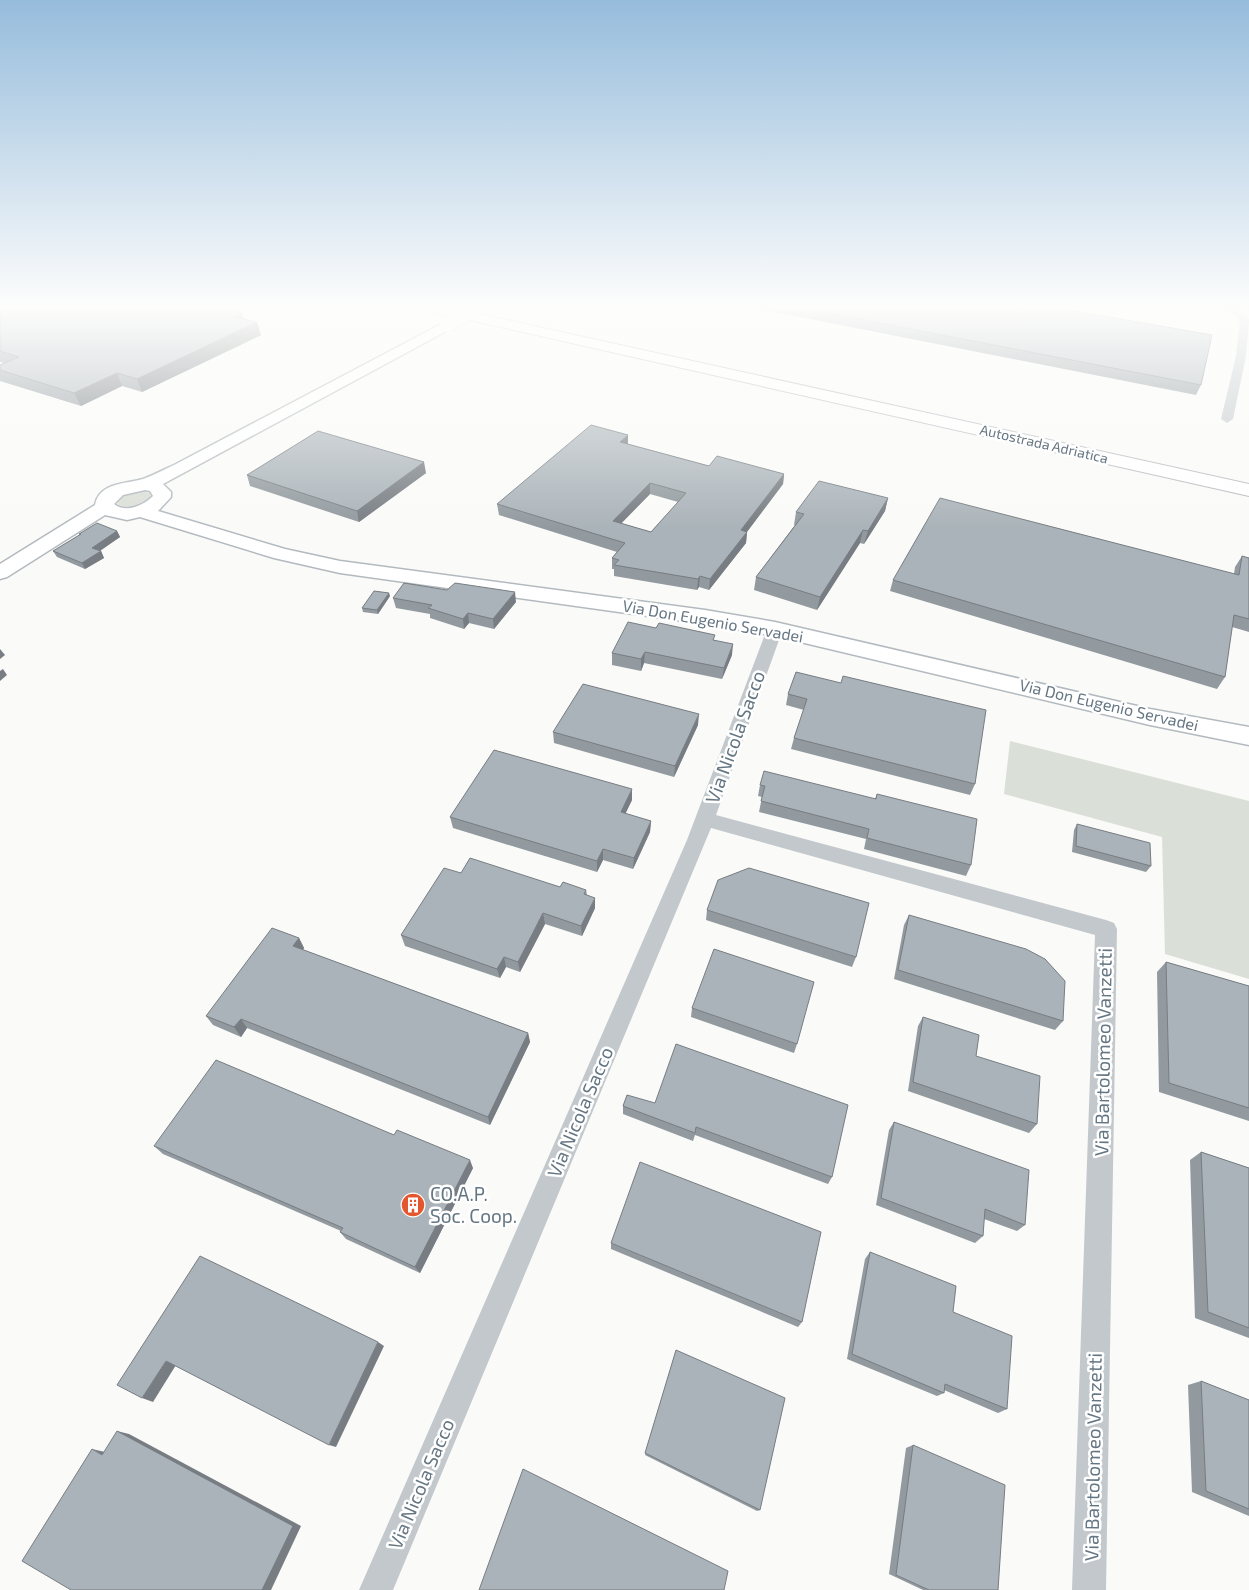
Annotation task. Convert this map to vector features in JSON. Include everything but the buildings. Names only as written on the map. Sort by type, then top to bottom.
[{"type":"highway","name":"Autostrada Adriatica","points":[[761,381],[1249,490]]},
{"type":"highway","name":"Autostrada Adriatica","points":[[826,381],[1249,474]]},
{"type":"street","points":[[112,510],[106,498],[118,490],[145,484],[182,468],[343,381]]},
{"type":"street","points":[[1227,418],[1238,381]]},
{"type":"street","points":[[0,572],[75,527],[112,510],[139,511],[154,505],[182,468]]},
{"type":"street","points":[[145,484],[156,487],[162,494],[175,522]]},
{"type":"street","name":"Via Don Eugenio Servadei","points":[[139,511],[281,554],[340,567],[705,617],[775,629],[1150,716],[1249,736]]},
{"type":"street","name":"Via Nicola Sacco","points":[[376,1590],[704,819],[775,629]]},
{"type":"street","name":"Via Bartolomeo Vanzetti","points":[[704,819],[1106,930],[1089,1590]]},
{"type":"shaded area","points":[[139,490],[150,493],[151,497],[144,503],[136,506],[128,507],[119,505],[117,502],[123,494]]},
{"type":"shaded area","points":[[1010,741],[1249,801],[1249,979],[1165,954],[1162,837],[1004,794]]},
{"type":"place","name":"CO.A.P. Soc. Coop.","points":[[413,1205]]}]
